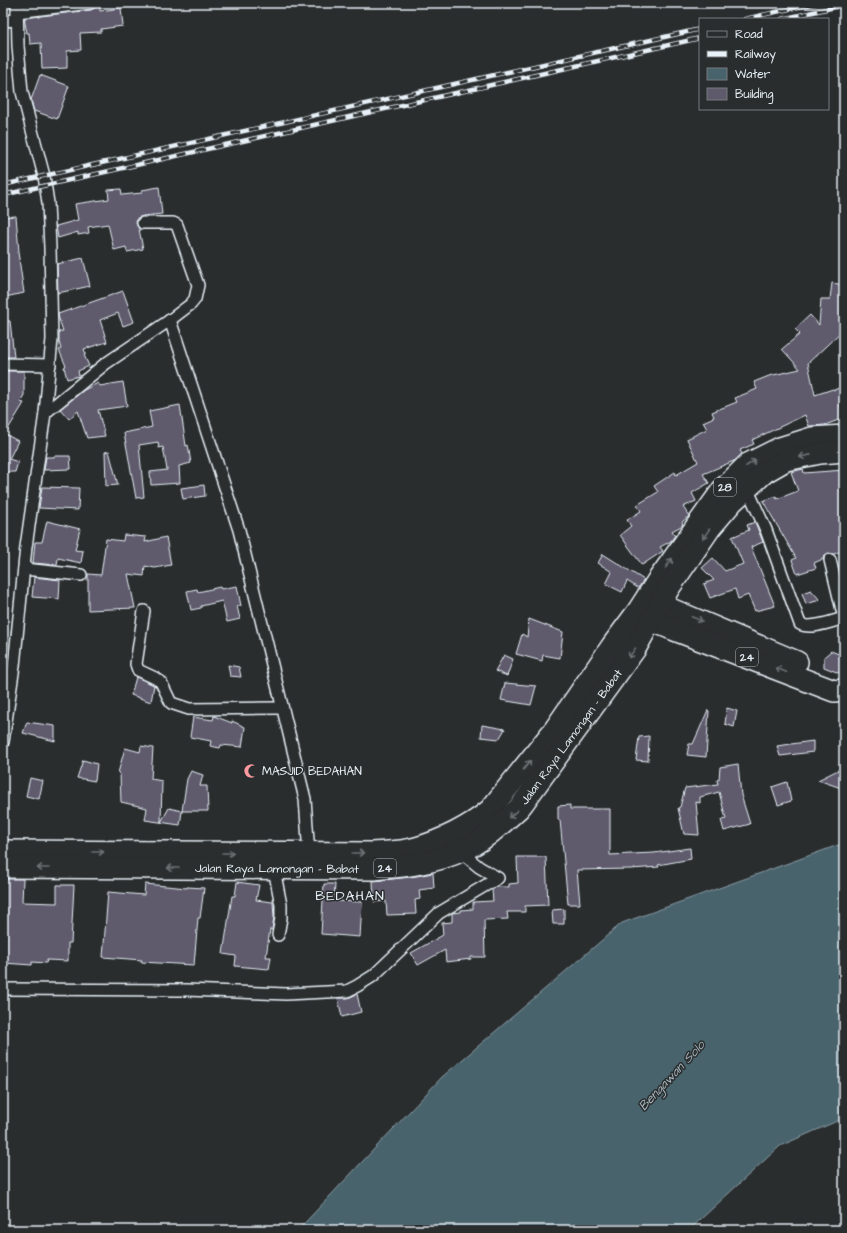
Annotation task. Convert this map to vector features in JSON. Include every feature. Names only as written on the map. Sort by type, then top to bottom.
[{"type":"highway","name":"28","points":[[649,608],[658,580],[700,519],[723,489],[748,464],[780,448],[794,443],[812,438],[844,436]]},
{"type":"highway","name":"28","points":[[649,608],[669,588],[710,528],[733,501],[765,472],[786,460],[820,453],[844,451]]},
{"type":"highway","name":"24","points":[[649,608],[840,680],[844,685]]},
{"type":"highway","name":"24","points":[[649,608],[672,629],[834,691],[844,690]]},
{"type":"highway","name":"Jalan Raya Lamongan - Babat","points":[[3,867],[375,869],[433,861],[460,852],[480,841],[518,810],[635,649],[649,608]]},
{"type":"highway","name":"Jalan Raya Lamongan - Babat","points":[[3,851],[309,854],[372,853],[415,848],[455,833],[482,817],[499,801],[555,729],[612,646],[649,608]]},
{"type":"street","points":[[3,21],[17,12],[90,3]]},
{"type":"street","points":[[3,742],[14,666],[24,569],[45,413],[52,339],[48,203],[44,176],[22,92],[17,12]]},
{"type":"street","points":[[45,413],[105,364],[170,320],[191,304],[195,299],[198,285],[184,242],[176,224],[173,222],[143,223]]},
{"type":"street","points":[[170,320],[239,530],[305,799],[309,854]]},
{"type":"street","points":[[3,364],[50,365]]},
{"type":"street","points":[[747,488],[766,530],[800,624],[804,626],[811,626],[844,618],[830,560]]},
{"type":"street","points":[[24,569],[81,575]]},
{"type":"street","points":[[144,611],[136,668],[161,682],[171,703],[189,710],[282,708]]},
{"type":"street","points":[[3,989],[195,990],[286,994],[347,991],[373,976],[439,913],[498,878],[479,867],[460,852]]},
{"type":"street","points":[[274,869],[281,905],[281,918],[278,935]]},
{"type":"water","name":"Bengawan Solo","points":[[844,843],[844,1118],[780,1146],[689,1230],[298,1230],[442,1077],[622,923]]},
{"type":"building","points":[[96,7],[100,7],[100,11],[121,8],[123,26],[101,29],[101,32],[80,33],[81,50],[67,51],[67,68],[42,69],[41,43],[30,44],[29,33],[27,33],[24,18],[91,10]]},
{"type":"building","points":[[40,75],[69,86],[57,119],[34,111],[31,100]]},
{"type":"building","points":[[159,187],[162,214],[137,218],[136,223],[139,229],[143,249],[127,252],[126,247],[114,250],[108,224],[88,227],[89,233],[78,235],[78,232],[58,238],[56,226],[78,220],[75,204],[109,199],[108,190],[121,189],[122,195],[142,193],[142,190]]},
{"type":"building","points":[[16,216],[18,252],[24,293],[5,297],[3,289],[3,217]]},
{"type":"building","points":[[83,258],[90,286],[58,293],[57,264]]},
{"type":"building","points":[[832,283],[844,285],[844,329],[808,363],[815,395],[844,386],[844,403],[840,405],[844,418],[825,425],[809,426],[805,415],[752,440],[754,444],[740,450],[742,454],[736,460],[703,474],[709,483],[692,493],[696,501],[683,507],[689,516],[682,522],[683,525],[672,531],[675,535],[671,541],[660,547],[663,551],[642,565],[620,535],[631,526],[627,520],[641,511],[637,505],[658,492],[654,486],[675,472],[676,475],[698,462],[687,439],[707,429],[703,422],[714,417],[712,412],[737,402],[735,398],[757,389],[754,382],[769,376],[800,369],[782,349],[800,334],[795,329],[810,315],[819,325],[821,299],[830,299]]},
{"type":"building","points":[[123,291],[134,322],[123,326],[118,313],[100,320],[107,342],[84,349],[86,354],[84,355],[89,366],[78,371],[79,376],[67,379],[64,367],[66,366],[59,350],[61,349],[59,332],[63,331],[58,314]]},
{"type":"building","points":[[3,321],[10,321],[14,357],[3,357]]},
{"type":"building","points":[[3,371],[24,371],[24,395],[20,402],[24,403],[5,434],[18,441],[9,459],[18,462],[15,472],[3,472]]},
{"type":"building","points":[[123,382],[127,406],[98,410],[105,436],[87,438],[78,411],[69,419],[60,409],[84,390],[98,383],[100,386]]},
{"type":"building","points":[[180,405],[186,446],[188,445],[191,463],[179,466],[180,483],[151,485],[150,472],[167,470],[163,447],[159,448],[158,442],[139,445],[144,497],[136,498],[124,433],[152,427],[149,411]]},
{"type":"building","points":[[109,451],[118,485],[106,486],[105,452]]},
{"type":"building","points":[[70,456],[71,469],[44,470],[46,457]]},
{"type":"building","points":[[803,469],[804,473],[844,470],[844,550],[834,554],[828,553],[823,559],[814,563],[816,568],[797,574],[792,560],[796,558],[763,501],[776,496],[777,499],[798,491],[791,472]]},
{"type":"building","points":[[204,485],[205,496],[183,499],[181,488]]},
{"type":"building","points":[[42,487],[79,488],[78,510],[39,508]]},
{"type":"building","points":[[47,521],[80,529],[75,550],[83,551],[81,563],[58,558],[57,565],[33,563],[35,542],[42,542]]},
{"type":"building","points":[[755,522],[763,542],[751,547],[775,606],[755,611],[748,595],[738,599],[735,589],[710,598],[704,584],[714,580],[702,568],[713,558],[725,571],[743,564],[732,537],[749,530],[747,525]]},
{"type":"building","points":[[124,535],[146,537],[145,542],[166,537],[171,565],[155,568],[145,566],[144,576],[128,574],[135,608],[88,610],[88,574],[101,575],[106,539],[123,541]]},
{"type":"building","points":[[603,554],[644,580],[638,588],[627,581],[622,592],[606,584],[612,572],[598,563]]},
{"type":"building","points":[[34,577],[60,580],[59,599],[32,597]]},
{"type":"building","points":[[237,586],[241,606],[237,606],[240,619],[227,622],[222,601],[191,610],[187,591],[197,589],[198,592],[220,587],[221,589]]},
{"type":"building","points":[[811,590],[820,600],[806,604],[802,593]]},
{"type":"building","points":[[529,619],[563,632],[560,658],[543,655],[542,661],[516,654],[522,634],[527,637]]},
{"type":"building","points":[[831,651],[844,656],[844,675],[824,667],[824,657]]},
{"type":"building","points":[[504,655],[513,659],[507,676],[495,671]]},
{"type":"building","points":[[228,665],[239,667],[241,677],[230,676]]},
{"type":"building","points":[[136,677],[154,685],[151,702],[131,695]]},
{"type":"building","points":[[505,683],[536,686],[531,705],[501,700]]},
{"type":"building","points":[[727,708],[737,711],[734,727],[725,724]]},
{"type":"building","points":[[708,710],[706,757],[687,755],[689,744],[693,744]]},
{"type":"building","points":[[214,716],[232,723],[232,721],[245,727],[242,747],[221,745],[220,748],[210,746],[211,741],[190,737],[193,717],[213,720]]},
{"type":"building","points":[[27,722],[55,726],[55,741],[23,733]]},
{"type":"building","points":[[482,725],[505,729],[499,739],[481,737]]},
{"type":"building","points":[[649,736],[648,761],[636,760],[639,737]]},
{"type":"building","points":[[813,741],[813,752],[780,756],[777,746]]},
{"type":"building","points":[[141,746],[153,748],[151,779],[162,781],[161,822],[169,808],[182,811],[180,825],[145,820],[147,808],[121,802],[120,774],[118,773],[125,748],[140,752]]},
{"type":"building","points":[[83,760],[97,764],[95,781],[77,778]]},
{"type":"building","points":[[738,764],[741,795],[750,824],[724,831],[721,820],[726,819],[719,792],[700,797],[700,803],[696,802],[699,835],[684,834],[678,808],[680,807],[685,788],[718,784],[717,780],[719,779],[720,767]]},
{"type":"building","points":[[842,768],[844,789],[818,780]]},
{"type":"building","points":[[191,771],[203,775],[200,786],[207,786],[208,811],[182,811],[187,779]]},
{"type":"building","points":[[30,778],[43,781],[39,799],[26,796]]},
{"type":"building","points":[[787,782],[791,801],[778,805],[772,787]]},
{"type":"building","points":[[570,805],[570,809],[610,809],[610,855],[654,853],[690,848],[691,859],[658,865],[659,867],[577,870],[580,904],[568,904],[560,820],[558,820],[558,806]]},
{"type":"building","points":[[517,857],[546,857],[548,905],[525,906],[525,912],[507,912],[508,919],[484,920],[485,957],[471,957],[471,959],[446,962],[445,950],[418,965],[411,953],[443,935],[442,923],[452,922],[452,913],[461,912],[461,910],[473,909],[473,902],[493,901],[492,890],[496,887],[509,887],[509,884],[518,883]]},
{"type":"building","points":[[433,873],[434,888],[419,890],[420,899],[415,900],[416,914],[387,915],[386,901],[374,902],[373,881]]},
{"type":"building","points":[[3,879],[23,879],[22,902],[57,903],[57,885],[74,885],[71,943],[68,943],[68,961],[47,960],[46,963],[32,962],[32,965],[3,963]]},
{"type":"building","points":[[237,882],[259,885],[256,900],[273,902],[274,917],[272,930],[270,929],[266,957],[271,957],[269,969],[235,966],[236,956],[223,954],[232,896],[235,896]]},
{"type":"building","points":[[145,884],[204,888],[200,918],[198,918],[194,965],[141,962],[142,960],[103,957],[108,892],[144,895]]},
{"type":"building","points":[[324,884],[335,884],[334,901],[362,902],[360,937],[321,934]]},
{"type":"building","points":[[564,909],[564,924],[553,924],[552,910]]},
{"type":"building","points":[[357,994],[361,1012],[342,1017],[338,998],[348,998]]},
{"type":"railway","points":[[749,18],[816,3]]},
{"type":"railway","points":[[786,18],[844,5]]},
{"type":"railway","points":[[3,185],[699,29]]},
{"type":"railway","points":[[3,195],[699,38]]},
{"type":"place","name":"MASJID BEDAHAN","points":[[251,771]]},
{"type":"district","name":"BEDAHAN","points":[[350,895]]}]
